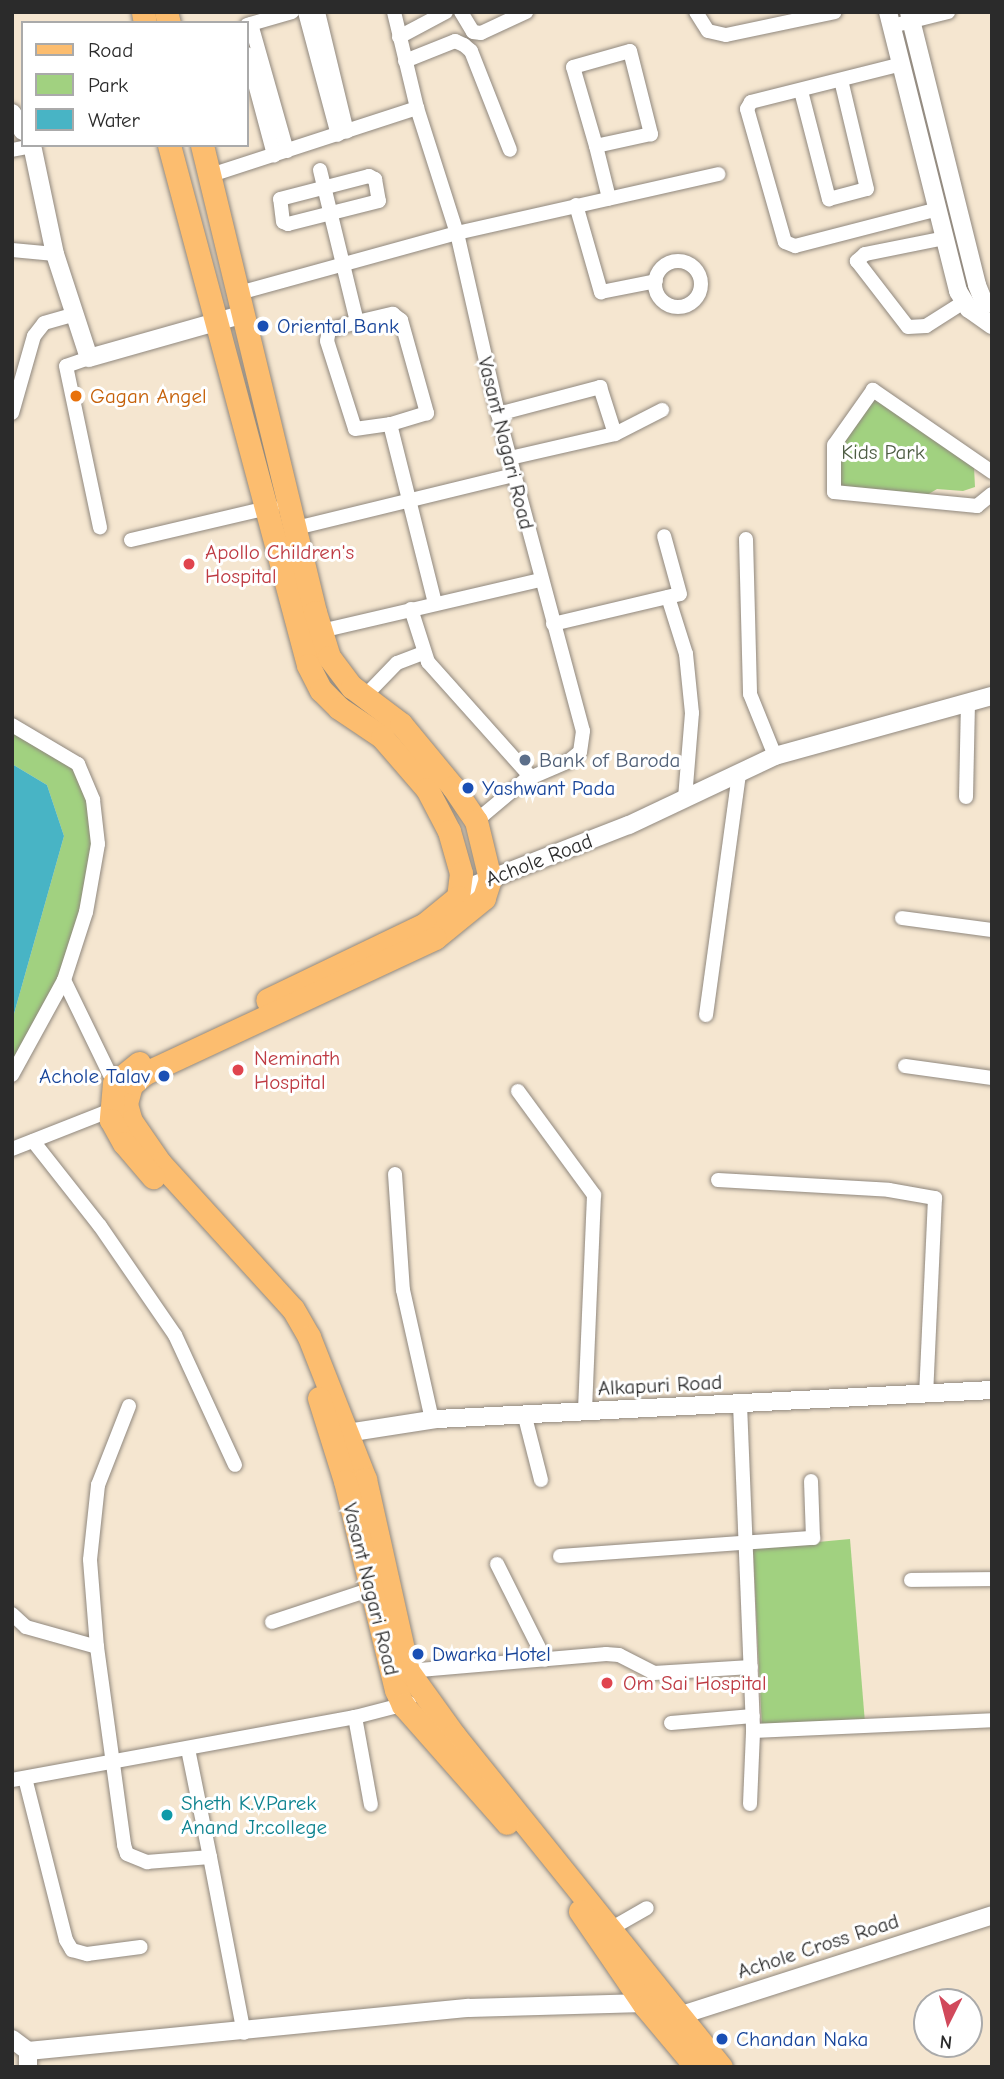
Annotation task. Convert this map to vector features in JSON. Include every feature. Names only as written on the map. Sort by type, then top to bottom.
[{"type":"main road","points":[[170,147],[218,322],[280,505],[296,527],[321,631],[338,673],[401,724],[476,821],[487,889]]},
{"type":"main road","points":[[203,147],[242,303],[308,665],[321,690],[339,708],[382,737],[427,789],[457,852],[462,890]]},
{"type":"main road","name":"Achole Road","points":[[118,1107],[131,1085],[145,1073],[435,938],[487,889]]},
{"type":"main road","name":"Achole Road","points":[[114,1083],[138,1063],[425,924],[462,890]]},
{"type":"main road","points":[[114,1083],[118,1107]]},
{"type":"main road","name":"Vasant Nagari Road","points":[[118,1107],[160,1163],[293,1308],[309,1337],[339,1434],[365,1479],[380,1587],[403,1705],[574,1902],[662,2011],[720,2067]]},
{"type":"main road","name":"Vasant Nagari Road","points":[[380,1587],[408,1671],[612,1928],[696,2067]]},
{"type":"street","points":[[280,153],[249,24],[292,12]]},
{"type":"street","points":[[305,12],[342,133]]},
{"type":"street","points":[[318,12],[342,133]]},
{"type":"street","points":[[399,37],[446,12]]},
{"type":"street","points":[[461,12],[473,32],[481,33],[526,12]]},
{"type":"street","points":[[696,12],[708,31],[726,35],[835,12]]},
{"type":"street","points":[[948,12],[890,19],[945,238],[978,304],[992,325]]},
{"type":"street","name":"Vasant Nagari Road","points":[[398,14],[399,37],[405,61],[417,108],[457,233],[498,414],[583,742],[569,761],[531,777],[476,821]]},
{"type":"street","points":[[910,17],[978,304]]},
{"type":"street","points":[[405,61],[455,41],[464,45],[471,51],[510,150]]},
{"type":"street","points":[[596,146],[651,134],[630,51],[573,67],[609,198]]},
{"type":"street","points":[[248,57],[280,153]]},
{"type":"street","points":[[902,64],[747,106],[785,242],[795,246],[938,209]]},
{"type":"street","points":[[801,91],[829,199],[867,189],[841,80]]},
{"type":"street","points":[[211,176],[417,108]]},
{"type":"street","points":[[32,147],[55,254],[89,358]]},
{"type":"street","points":[[320,170],[346,265],[357,322]]},
{"type":"street","points":[[100,527],[66,366],[218,322],[242,303],[346,265],[457,233],[718,173]]},
{"type":"street","points":[[372,176],[381,198],[332,214],[283,222],[280,199],[324,188],[372,176]]},
{"type":"street","points":[[576,205],[601,292],[656,281]]},
{"type":"street","points":[[945,238],[865,254],[856,261],[908,327],[926,326],[978,304]]},
{"type":"street","points":[[12,250],[55,254]]},
{"type":"street","points":[[12,413],[34,336],[44,323],[75,314]]},
{"type":"street","points":[[393,314],[401,320],[427,413],[390,424],[361,429],[352,424],[326,334],[357,322],[393,314]]},
{"type":"street","points":[[498,414],[600,387],[615,434]]},
{"type":"street","points":[[992,472],[873,390],[834,445],[834,492],[976,506],[992,494]]},
{"type":"street","points":[[510,458],[615,434],[662,410]]},
{"type":"street","points":[[390,424],[435,604]]},
{"type":"street","points":[[296,527],[407,497],[514,475]]},
{"type":"street","points":[[131,540],[280,505]]},
{"type":"street","points":[[552,624],[680,594],[664,536]]},
{"type":"street","points":[[746,539],[750,694],[775,756]]},
{"type":"street","points":[[321,631],[540,580]]},
{"type":"street","points":[[668,597],[685,654],[692,713],[685,799]]},
{"type":"street","points":[[411,609],[423,653],[531,777]]},
{"type":"street","points":[[365,696],[393,666],[423,653]]},
{"type":"street","name":"Achole Road","points":[[462,890],[487,889],[775,756],[992,696]]},
{"type":"street","points":[[966,797],[968,703]]},
{"type":"street","points":[[12,725],[78,764],[93,800],[98,844],[86,912],[64,980],[12,1074]]},
{"type":"street","points":[[706,1015],[739,773]]},
{"type":"street","points":[[902,918],[992,930]]},
{"type":"street","points":[[64,980],[114,1083]]},
{"type":"street","points":[[905,1066],[992,1078]]},
{"type":"street","points":[[519,1091],[594,1195],[585,1412]]},
{"type":"street","points":[[12,1149],[118,1107]]},
{"type":"street","points":[[33,1141],[100,1226],[174,1335],[235,1465]]},
{"type":"street","points":[[395,1174],[403,1290],[432,1420]]},
{"type":"street","points":[[718,1180],[889,1190],[934,1198],[926,1393]]},
{"type":"street","name":"Alkapuri Road","points":[[339,1434],[432,1420],[992,1390]]},
{"type":"street","points":[[740,1404],[753,1724],[750,1804]]},
{"type":"street","points":[[129,1406],[99,1485],[90,1560],[97,1647],[128,1854],[147,1862],[210,1857]]},
{"type":"street","points":[[525,1417],[541,1480]]},
{"type":"street","points":[[560,1556],[813,1538],[811,1481]]},
{"type":"street","points":[[497,1564],[545,1661]]},
{"type":"street","points":[[911,1580],[992,1579]]},
{"type":"street","points":[[272,1622],[380,1587]]},
{"type":"street","points":[[12,1614],[26,1627],[97,1647]]},
{"type":"street","points":[[408,1671],[620,1655],[665,1674],[751,1667]]},
{"type":"street","points":[[141,1947],[87,1954],[72,1950],[66,1940],[19,1779],[355,1717],[427,1698]]},
{"type":"street","points":[[355,1717],[371,1805]]},
{"type":"street","points":[[671,1723],[992,1720]]},
{"type":"street","points":[[188,1749],[244,2033]]},
{"type":"street","points":[[612,1928],[647,1908]]},
{"type":"street","name":"Achole Cross Road","points":[[28,2059],[469,2008],[662,2011],[992,1915]]},
{"type":"street","points":[[12,2039],[28,2059]]},
{"type":"green space","name":"Kids Park","points":[[874,398],[974,467],[975,487],[963,491],[937,489],[927,495],[840,488],[840,446]]},
{"type":"green space","points":[[12,725],[78,764],[98,844],[72,966],[12,1075],[12,1021],[64,836],[47,785],[12,764]]},
{"type":"green space","points":[[850,1539],[865,1723],[762,1728],[753,1548]]},
{"type":"water","points":[[12,764],[47,785],[64,836],[12,1021]]},
{"type":"place","name":"Oriental Bank","points":[[263,326]]},
{"type":"place","name":"Gagan Angel","points":[[76,396]]},
{"type":"place","name":"Apollo Children's Hospital","points":[[189,564]]},
{"type":"place","name":"Bank of Baroda","points":[[525,760]]},
{"type":"place","name":"Yashwant Pada","points":[[468,788]]},
{"type":"place","name":"Neminath Hospital","points":[[238,1070]]},
{"type":"place","name":"Achole Talav","points":[[164,1076]]},
{"type":"place","name":"Dwarka Hotel","points":[[418,1654]]},
{"type":"place","name":"Om Sai Hospital","points":[[607,1683]]},
{"type":"place","name":"Sheth K.V.Parek Anand Jr.college","points":[[167,1815]]},
{"type":"place","name":"Chandan Naka","points":[[722,2039]]}]
